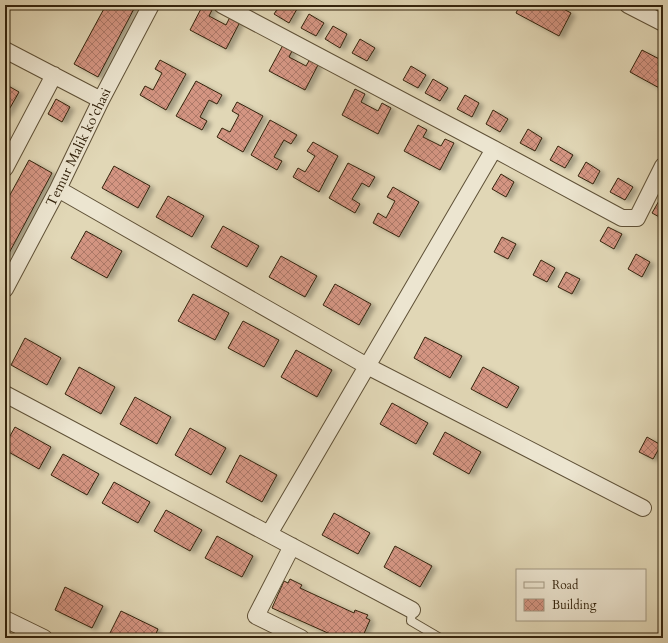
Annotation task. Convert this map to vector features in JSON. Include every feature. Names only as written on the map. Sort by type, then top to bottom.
[{"type":"street","name":"Temur Malik ko'chasi","points":[[5,289],[58,189],[101,100],[151,5]]},
{"type":"street","points":[[222,5],[622,218],[637,218],[663,166]]},
{"type":"street","points":[[628,5],[663,23]]},
{"type":"street","points":[[5,50],[101,100]]},
{"type":"street","points":[[5,168],[11,144],[54,75]]},
{"type":"street","points":[[269,534],[494,149]]},
{"type":"street","points":[[58,189],[368,366],[643,508]]},
{"type":"street","points":[[5,394],[412,610]]},
{"type":"street","points":[[292,546],[256,616],[301,638]]},
{"type":"street","points":[[5,619],[39,637]]},
{"type":"lane","points":[[412,610],[411,621],[440,638]]},
{"type":"building","points":[[106,5],[136,5],[98,77],[74,64]]},
{"type":"building","points":[[203,5],[213,8],[209,16],[226,25],[230,17],[240,22],[226,49],[190,30]]},
{"type":"building","points":[[280,5],[289,5],[297,9],[289,23],[274,14]]},
{"type":"building","points":[[520,5],[556,5],[571,13],[559,36],[516,13]]},
{"type":"building","points":[[309,14],[324,23],[316,36],[301,28]]},
{"type":"building","points":[[333,26],[347,34],[340,48],[325,39]]},
{"type":"building","points":[[360,39],[375,48],[367,61],[352,53]]},
{"type":"building","points":[[283,45],[293,49],[289,57],[306,66],[310,59],[319,63],[305,90],[269,71]]},
{"type":"building","points":[[642,50],[663,61],[663,90],[630,72]]},
{"type":"building","points":[[160,60],[186,74],[166,110],[140,95],[145,86],[153,90],[162,73],[155,69]]},
{"type":"building","points":[[411,66],[426,75],[418,88],[403,80]]},
{"type":"building","points":[[433,79],[448,88],[440,101],[425,93]]},
{"type":"building","points":[[196,81],[222,95],[217,104],[209,100],[200,117],[207,121],[202,130],[176,116]]},
{"type":"building","points":[[5,84],[19,92],[6,115],[5,114]]},
{"type":"building","points":[[355,89],[365,94],[361,102],[378,111],[382,103],[391,108],[378,134],[342,115]]},
{"type":"building","points":[[465,95],[479,103],[472,117],[457,109]]},
{"type":"building","points":[[56,99],[70,107],[62,122],[48,114]]},
{"type":"building","points":[[237,102],[263,116],[243,152],[217,137],[222,128],[230,132],[239,115],[232,111]]},
{"type":"building","points":[[493,110],[508,119],[500,132],[486,124]]},
{"type":"building","points":[[270,120],[297,135],[291,144],[284,140],[274,157],[282,161],[277,170],[251,155]]},
{"type":"building","points":[[418,125],[427,130],[423,137],[441,146],[445,139],[454,143],[440,170],[404,151]]},
{"type":"building","points":[[528,129],[542,138],[535,151],[520,143]]},
{"type":"building","points":[[313,142],[338,156],[319,192],[293,177],[298,168],[305,172],[315,156],[307,151]]},
{"type":"building","points":[[558,146],[573,155],[565,168],[550,160]]},
{"type":"building","points":[[29,160],[52,173],[8,255],[5,253],[5,204]]},
{"type":"building","points":[[586,162],[600,171],[593,184],[578,176]]},
{"type":"building","points":[[348,163],[375,177],[369,187],[362,183],[352,199],[360,204],[355,213],[329,198]]},
{"type":"building","points":[[114,166],[150,186],[138,208],[102,188]]},
{"type":"building","points":[[501,174],[514,182],[506,197],[492,189]]},
{"type":"building","points":[[618,178],[633,187],[625,200],[610,192]]},
{"type":"building","points":[[393,187],[419,202],[399,237],[373,223],[378,213],[386,218],[395,201],[387,197]]},
{"type":"building","points":[[168,196],[204,216],[192,237],[156,217]]},
{"type":"building","points":[[660,199],[663,201],[663,219],[652,213]]},
{"type":"building","points":[[223,226],[259,246],[247,267],[211,247]]},
{"type":"building","points":[[608,227],[622,234],[614,249],[600,241]]},
{"type":"building","points":[[86,231],[122,251],[107,278],[71,258]]},
{"type":"building","points":[[502,237],[516,244],[508,259],[494,252]]},
{"type":"building","points":[[636,254],[650,262],[642,277],[628,269]]},
{"type":"building","points":[[281,256],[317,276],[305,297],[269,277]]},
{"type":"building","points":[[541,260],[555,268],[547,282],[533,275]]},
{"type":"building","points":[[566,272],[580,279],[572,294],[558,287]]},
{"type":"building","points":[[335,284],[371,304],[359,325],[323,305]]},
{"type":"building","points":[[193,294],[229,313],[215,340],[178,321]]},
{"type":"building","points":[[243,321],[279,340],[264,367],[228,348]]},
{"type":"building","points":[[425,337],[462,356],[450,378],[414,358]]},
{"type":"building","points":[[25,338],[61,358],[47,385],[11,365]]},
{"type":"building","points":[[296,350],[332,370],[317,397],[281,377]]},
{"type":"building","points":[[79,367],[115,387],[101,414],[65,394]]},
{"type":"building","points":[[483,367],[519,387],[507,408],[471,389]]},
{"type":"building","points":[[135,397],[171,417],[157,444],[120,424]]},
{"type":"building","points":[[392,403],[428,423],[416,444],[380,424]]},
{"type":"building","points":[[15,427],[51,447],[39,469],[5,450],[5,445]]},
{"type":"building","points":[[190,428],[226,448],[211,475],[175,455]]},
{"type":"building","points":[[445,432],[481,452],[469,474],[433,454]]},
{"type":"building","points":[[647,437],[661,445],[653,459],[639,452]]},
{"type":"building","points":[[63,454],[99,474],[87,495],[51,475]]},
{"type":"building","points":[[240,455],[277,475],[262,502],[226,482]]},
{"type":"building","points":[[114,482],[150,502],[138,523],[102,503]]},
{"type":"building","points":[[166,510],[202,530],[190,551],[154,531]]},
{"type":"building","points":[[334,513],[370,533],[358,554],[322,535]]},
{"type":"building","points":[[217,536],[253,556],[242,577],[205,558]]},
{"type":"building","points":[[395,546],[432,566],[420,587],[384,567]]},
{"type":"building","points":[[290,579],[302,585],[300,588],[354,613],[355,610],[368,615],[366,618],[370,620],[362,638],[339,638],[272,608],[284,581],[288,583]]},
{"type":"building","points":[[65,587],[103,606],[92,628],[55,610]]},
{"type":"building","points":[[121,611],[158,629],[154,638],[121,638],[110,633]]}]
